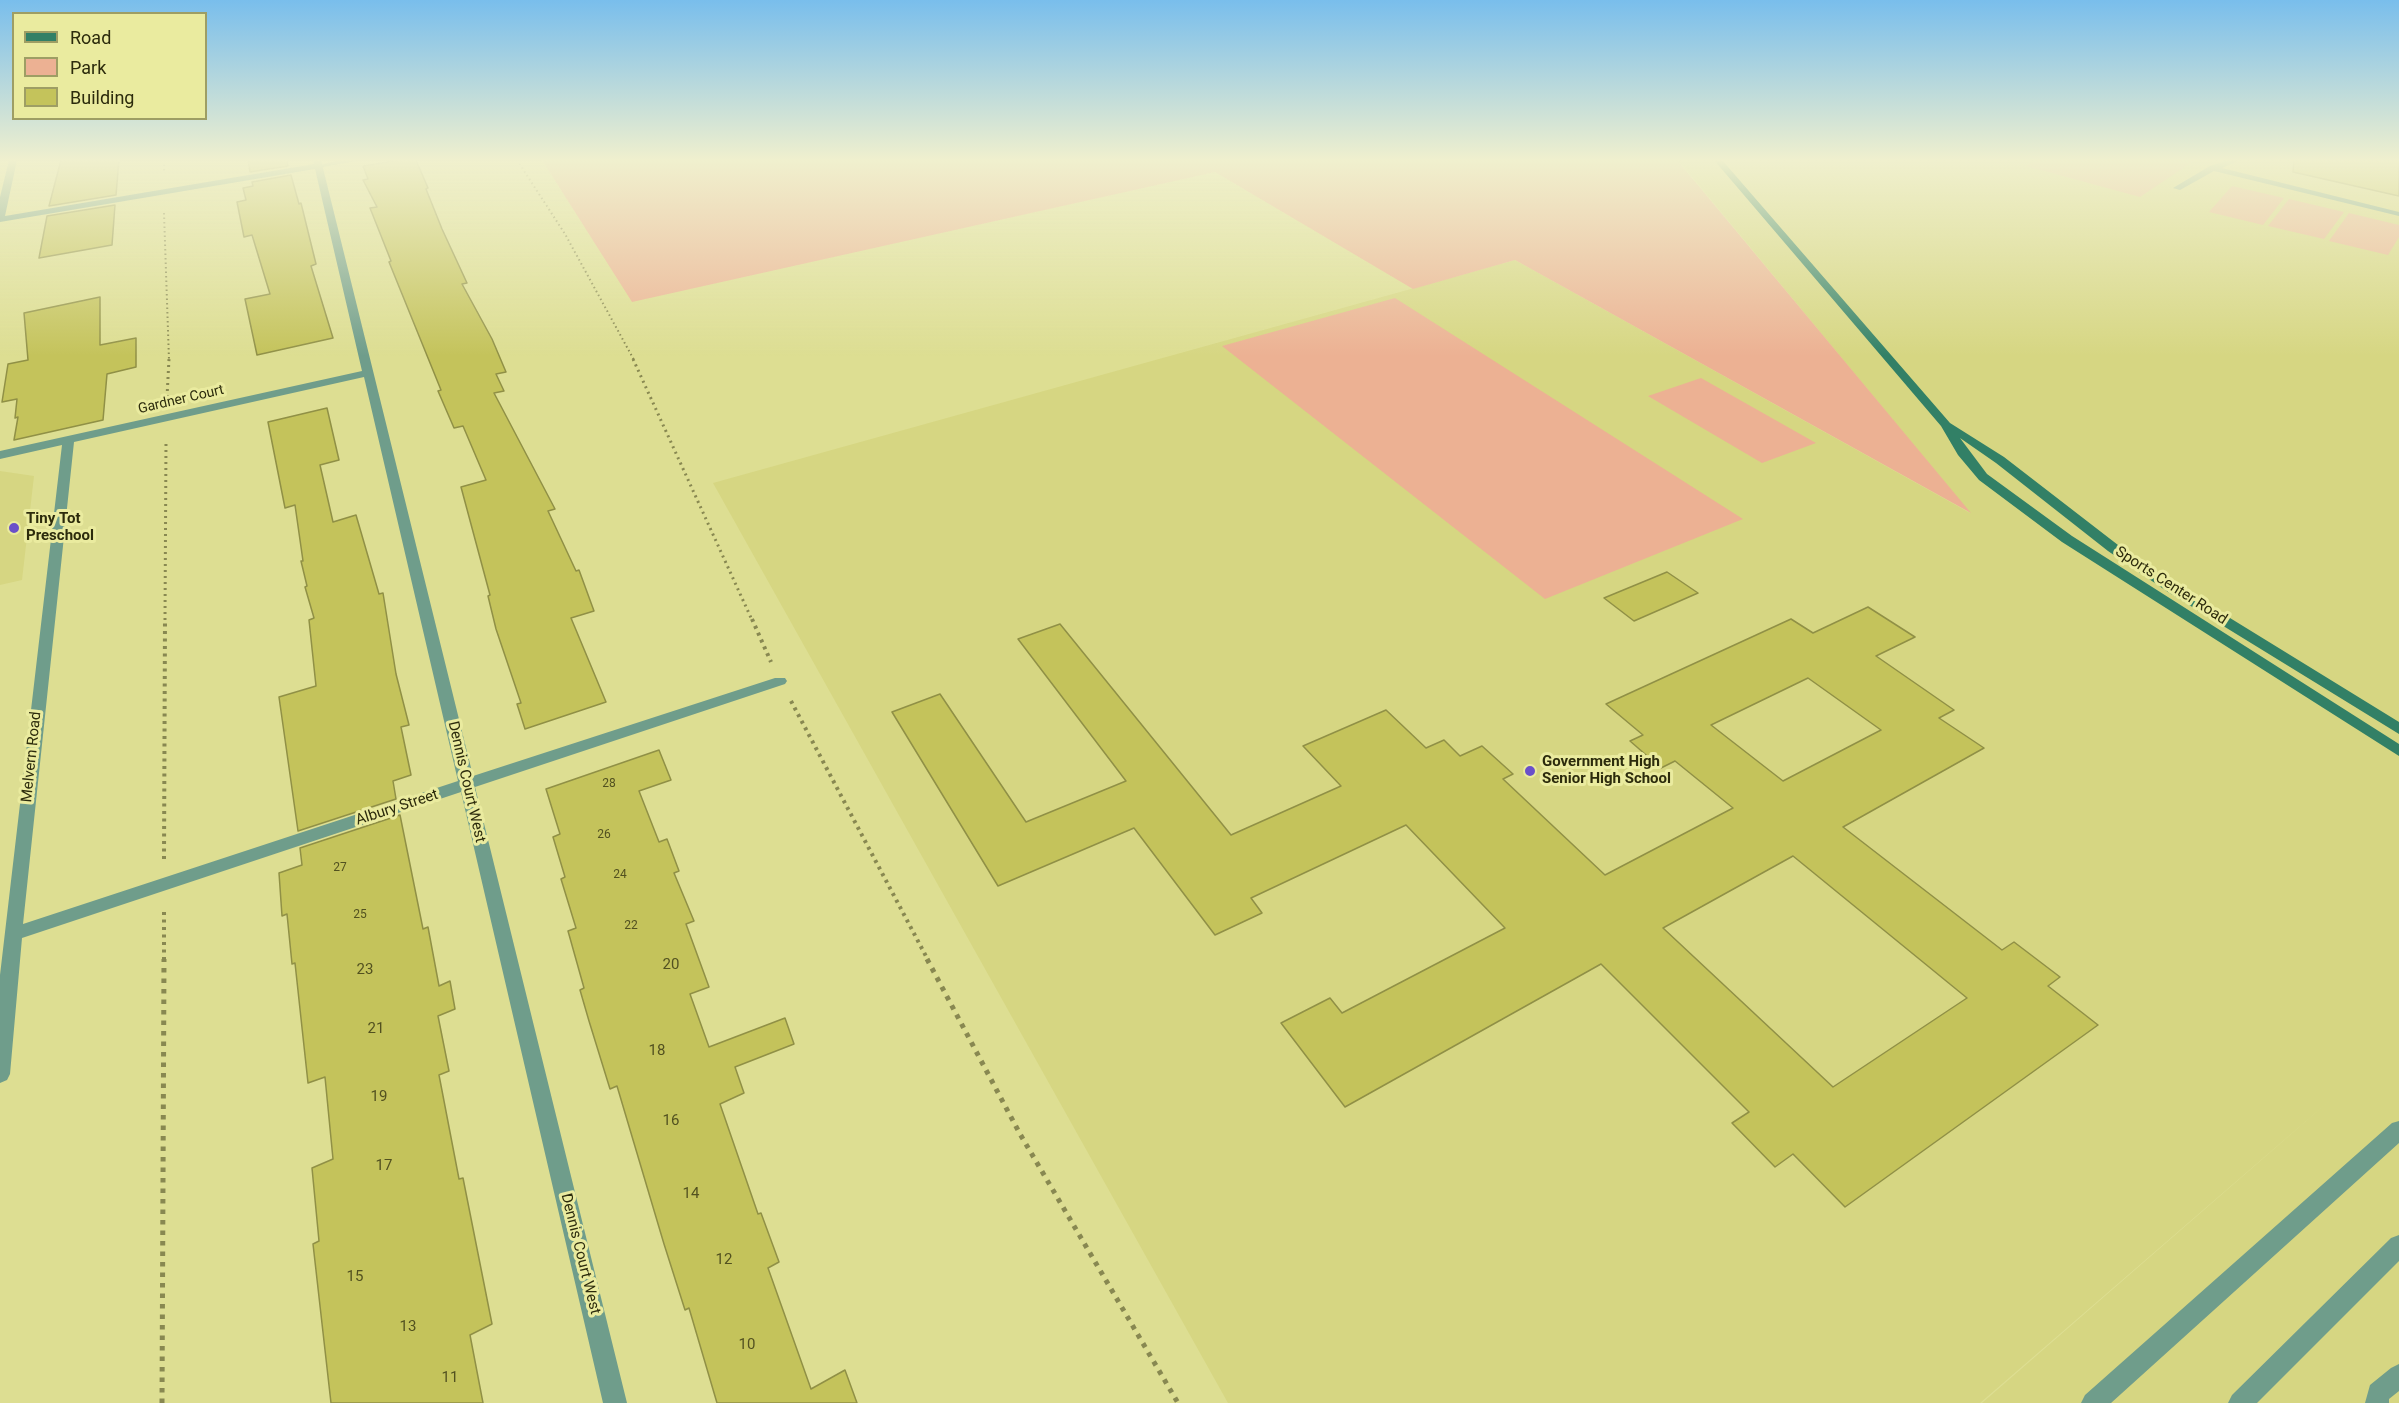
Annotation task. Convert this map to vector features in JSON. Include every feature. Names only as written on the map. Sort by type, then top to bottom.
[{"type":"main road","name":"Sports Center Road","points":[[1774,225],[1946,425],[1962,452],[1983,477],[2018,504],[2150,593],[2399,751]]},
{"type":"main road","name":"Sports Center Road","points":[[1946,425],[2000,460],[2113,548],[2173,589],[2399,729]]},
{"type":"street","name":"Dennis Court West","points":[[333,225],[615,1403]]},
{"type":"street","name":"Gardner Court","points":[[0,455],[368,373]]},
{"type":"street","name":"Melvern Road","points":[[0,1074],[13,934],[68,440]]},
{"type":"street","name":"Albury Street","points":[[13,934],[780,681]]},
{"type":"street","points":[[2093,1403],[2399,1130]]},
{"type":"street","points":[[2240,1403],[2399,1246]]},
{"type":"street","points":[[2377,1403],[2378,1393],[2399,1376]]},
{"type":"path","points":[[165,225],[169,348],[166,418]]},
{"type":"path","points":[[559,225],[645,380],[780,681],[1020,1134],[1178,1403]]},
{"type":"shaded area","name":"Government High Senior High School","points":[[1732,225],[2399,225],[2399,1403],[1982,1403],[2343,1089],[1980,1403],[1228,1403],[713,483],[1515,260],[1970,513]]},
{"type":"shaded area","name":"Tiny Tot Preschool","points":[[0,471],[34,476],[22,580],[0,585]]},
{"type":"green space","points":[[583,225],[975,225],[632,302]]},
{"type":"green space","points":[[1305,225],[1732,225],[1971,513],[1515,260],[1413,289]]},
{"type":"green space","points":[[2268,225],[2334,225],[2324,239]]},
{"type":"green space","points":[[2340,225],[2399,225],[2399,237],[2388,255],[2329,241]]},
{"type":"green space","points":[[1395,298],[1743,519],[1545,599],[1222,346]]},
{"type":"green space","points":[[1701,378],[1816,443],[1762,463],[1648,396]]},
{"type":"building","points":[[45,225],[113,225],[112,245],[39,258]]},
{"type":"building","points":[[242,225],[307,225],[316,264],[311,266],[333,338],[257,355],[245,299],[270,294],[252,235],[244,237]]},
{"type":"building","points":[[377,225],[441,225],[467,283],[462,284],[492,339],[506,372],[496,374],[504,391],[494,393],[555,509],[548,511],[576,571],[579,570],[594,611],[571,618],[606,702],[525,729],[517,704],[521,703],[496,629],[488,596],[490,595],[461,487],[486,480],[463,426],[454,428],[389,262],[391,261]]},
{"type":"building","points":[[100,297],[100,345],[136,338],[136,367],[107,374],[103,420],[14,440],[18,417],[15,418],[17,399],[2,402],[8,364],[28,360],[24,313]]},
{"type":"building","points":[[327,408],[339,460],[320,465],[333,522],[356,515],[379,594],[383,593],[396,674],[409,725],[401,727],[411,775],[393,781],[396,799],[298,831],[279,697],[316,686],[309,620],[314,618],[305,587],[307,586],[301,561],[303,561],[295,505],[285,508],[268,422]]},
{"type":"building","points":[[1667,572],[1698,593],[1634,621],[1604,598]]},
{"type":"building","points":[[1868,607],[1915,637],[1876,656],[1954,710],[1939,718],[1984,748],[1843,827],[2002,950],[2014,942],[2060,977],[2048,986],[2098,1025],[1845,1207],[1793,1154],[1775,1167],[1732,1123],[1749,1112],[1601,964],[1345,1107],[1281,1023],[1330,998],[1342,1013],[1505,928],[1406,825],[1251,898],[1262,913],[1215,935],[1134,828],[998,886],[892,712],[940,694],[1026,822],[1126,781],[1018,639],[1060,624],[1231,835],[1341,786],[1303,746],[1386,710],[1426,748],[1444,740],[1460,756],[1482,746],[1513,774],[1503,779],[1605,875],[1733,808],[1675,761],[1661,768],[1630,741],[1643,735],[1606,704],[1791,619],[1813,633]],"holes":[[[1808,678],[1881,730],[1783,781],[1711,725]],[[1793,856],[1967,998],[1833,1087],[1663,928]]]},
{"type":"building","points":[[659,750],[671,780],[639,791],[659,842],[667,839],[679,871],[674,873],[694,921],[686,924],[709,987],[690,994],[709,1047],[785,1018],[794,1044],[735,1067],[744,1093],[720,1104],[758,1214],[761,1213],[779,1262],[768,1268],[811,1389],[845,1370],[857,1403],[717,1403],[689,1308],[685,1310],[664,1244],[617,1086],[610,1089],[589,1021],[580,990],[584,988],[568,931],[576,928],[561,879],[565,877],[553,837],[560,834],[546,789]]},
{"type":"building","points":[[400,815],[423,929],[428,927],[439,986],[450,981],[455,1009],[438,1016],[449,1071],[439,1075],[459,1179],[463,1178],[492,1324],[470,1335],[483,1403],[331,1403],[313,1244],[319,1241],[312,1168],[333,1159],[325,1077],[308,1083],[295,963],[292,964],[287,914],[282,916],[279,873],[302,865],[300,848]]},
{"type":"place","name":"Tiny Tot Preschool","points":[[14,528]]},
{"type":"place","name":"Government High Senior High School","points":[[1530,771]]}]
